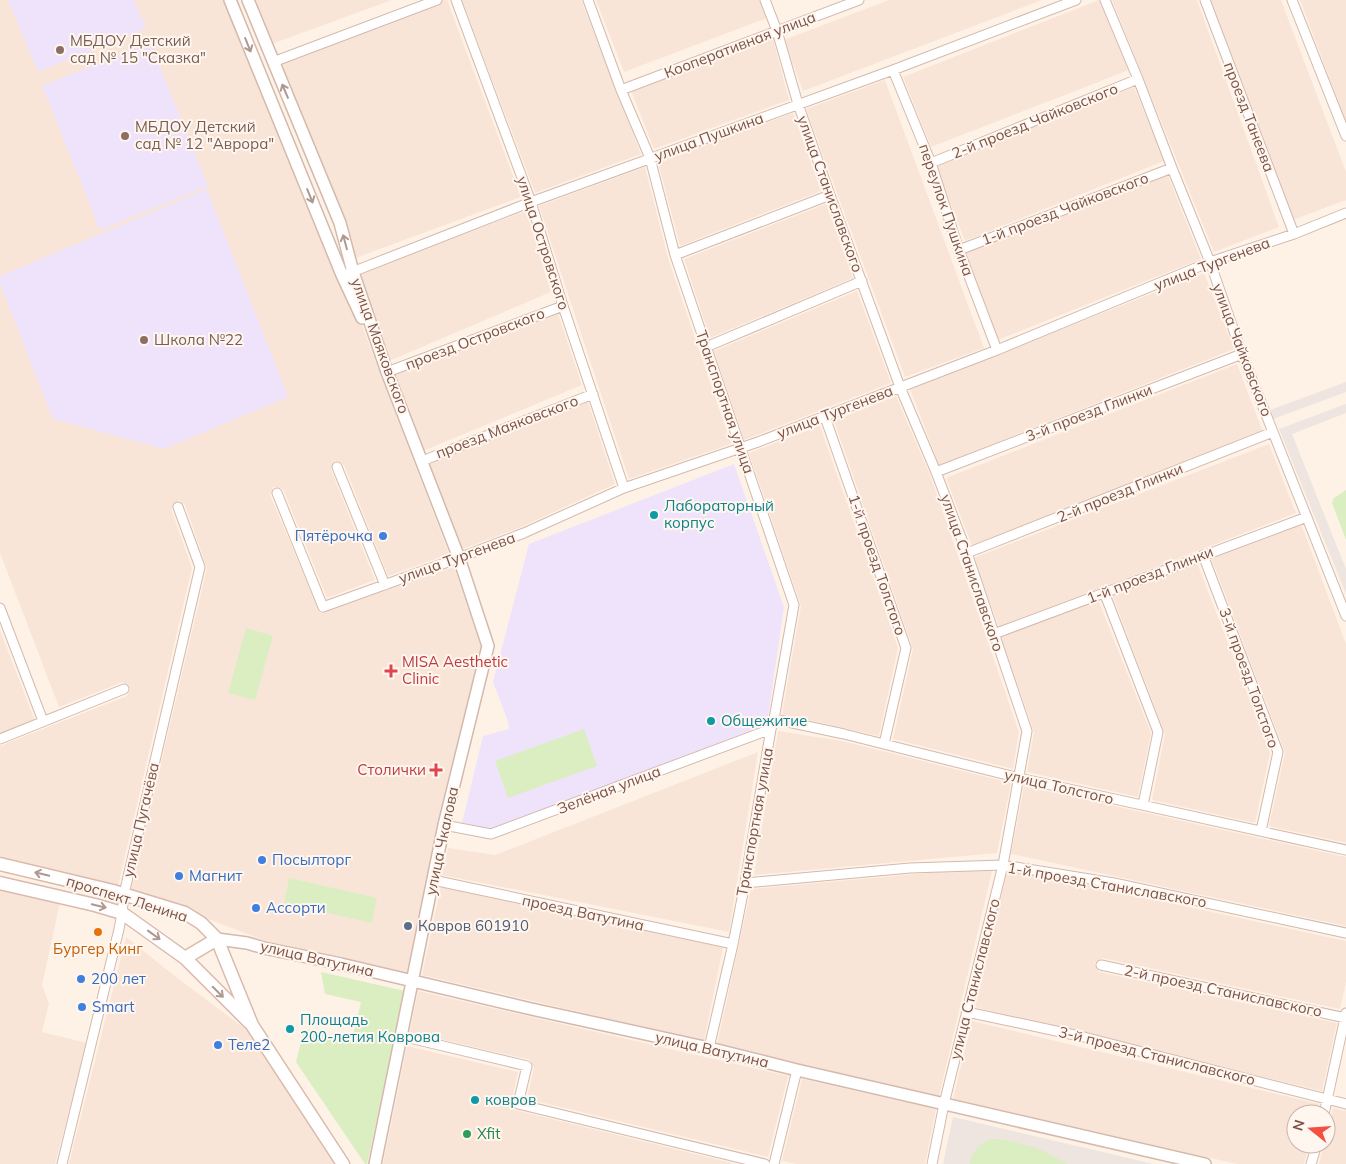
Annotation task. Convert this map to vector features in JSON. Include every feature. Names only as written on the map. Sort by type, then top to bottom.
[{"type":"main road","name":"проспект Ленина","points":[[0,864],[124,894],[185,913],[201,923],[217,939]]},
{"type":"main road","name":"проспект Ленина","points":[[0,883],[96,905],[122,913],[185,958],[252,1026]]},
{"type":"main road","points":[[185,958],[217,939],[252,1026],[342,1164]]},
{"type":"street","name":"улица Маяковского","points":[[230,0],[348,274],[459,558],[488,646],[475,696]]},
{"type":"street","name":"улица Маяковского","points":[[248,0],[340,223],[348,274]]},
{"type":"street","points":[[273,62],[437,0]]},
{"type":"street","name":"улица Островского","points":[[456,0],[531,202],[563,306],[624,488]]},
{"type":"street","name":"Транспортная улица","points":[[588,0],[621,90],[650,158],[675,255],[794,605],[734,944],[709,1048]]},
{"type":"street","name":"улица Станиславского","points":[[765,0],[778,31],[798,104],[830,195],[900,387],[936,472],[967,553],[1027,731],[1003,865],[944,1104],[932,1164]]},
{"type":"street","name":"Кооперативная улица","points":[[621,90],[859,0]]},
{"type":"street","name":"улица Пушкина","points":[[348,274],[531,202],[893,70],[1076,0]]},
{"type":"street","name":"улица Чайковского","points":[[1105,0],[1210,262],[1242,354],[1346,616]]},
{"type":"street","name":"проезд Танеева","points":[[1205,0],[1294,234]]},
{"type":"street","points":[[1292,0],[1346,136]]},
{"type":"street","name":"переулок Пушкина","points":[[893,70],[931,163],[959,250],[997,350]]},
{"type":"street","name":"2-й проезд Чайковского","points":[[931,163],[1138,79]]},
{"type":"street","name":"1-й проезд Чайковского","points":[[959,250],[1172,168]]},
{"type":"street","points":[[675,255],[830,195]]},
{"type":"street","name":"улица Тургенева","points":[[277,492],[323,607],[524,533],[624,488],[740,449],[825,417],[997,350],[1210,262],[1294,234],[1346,213]]},
{"type":"street","points":[[706,347],[862,282]]},
{"type":"street","name":"проезд Островского","points":[[387,372],[563,306]]},
{"type":"street","name":"3-й проезд Глинки","points":[[936,472],[1242,354]]},
{"type":"street","name":"проезд Маяковского","points":[[422,461],[593,394]]},
{"type":"street","name":"1-й проезд Толстого","points":[[825,417],[906,648],[884,744]]},
{"type":"street","name":"2-й проезд Глинки","points":[[967,553],[1273,432]]},
{"type":"street","points":[[337,467],[384,585]]},
{"type":"street","name":"улица Пугачёва","points":[[62,1164],[122,913],[124,894],[200,567],[178,507]]},
{"type":"street","name":"1-й проезд Глинки","points":[[994,634],[1306,517]]},
{"type":"street","name":"3-й проезд Толстого","points":[[1203,555],[1278,752],[1261,831]]},
{"type":"street","points":[[1104,592],[1158,732],[1143,805]]},
{"type":"street","points":[[0,608],[43,721]]},
{"type":"street","points":[[0,739],[124,689]]},
{"type":"street","name":"улица Чкалова","points":[[374,1164],[444,825],[475,696]]},
{"type":"street","name":"улица Толстого","points":[[774,720],[844,734],[1019,778],[1346,850]]},
{"type":"street","name":"Зелёная улица","points":[[444,825],[492,834],[771,729]]},
{"type":"street","name":"1-й проезд Станиславского","points":[[745,883],[910,868],[1003,865],[1114,883],[1346,933]]},
{"type":"street","name":"проезд Ватутина","points":[[433,880],[734,944]]},
{"type":"street","name":"улица Ватутина","points":[[217,939],[247,943],[341,964],[1205,1164]]},
{"type":"street","name":"2-й проезд Станиславского","points":[[1101,965],[1346,1016]]},
{"type":"street","name":"3-й проезд Станиславского","points":[[967,1012],[1084,1037],[1346,1104]]},
{"type":"street","points":[[1327,1104],[1346,1016]]},
{"type":"street","points":[[401,1036],[527,1066],[518,1104],[765,1164]]},
{"type":"street","points":[[774,1164],[797,1070]]},
{"type":"shaded area","points":[[0,0],[238,0],[449,554],[388,576],[344,465],[335,461],[331,470],[375,580],[327,598],[283,489],[273,487],[270,495],[320,613],[454,567],[481,647],[438,824],[407,974],[266,941],[131,890],[207,568],[185,505],[179,500],[171,509],[192,568],[118,886],[0,856],[0,746],[127,696],[131,689],[123,682],[59,707],[0,553]]},
{"type":"shaded area","name":"МБДОУ Детский сад № 15 \"Сказка\"","points":[[8,0],[134,0],[146,28],[38,72]]},
{"type":"shaded area","points":[[252,0],[392,0],[269,45]]},
{"type":"shaded area","points":[[433,0],[447,0],[521,197],[350,260],[274,58]]},
{"type":"shaded area","points":[[462,0],[581,0],[641,154],[535,193]]},
{"type":"shaded area","points":[[596,0],[760,0],[767,18],[624,72]]},
{"type":"shaded area","points":[[889,0],[1042,0],[803,91],[784,40]]},
{"type":"shaded area","points":[[1102,0],[1129,70],[931,147],[903,77]]},
{"type":"shaded area","points":[[1112,0],[1197,0],[1279,227],[1214,252]]},
{"type":"shaded area","points":[[1210,0],[1281,0],[1346,172],[1346,200],[1293,220]]},
{"type":"shaded area","points":[[1300,0],[1346,0],[1346,122]]},
{"type":"shaded area","points":[[771,31],[789,100],[654,149],[629,85]]},
{"type":"shaded area","name":"МБДОУ Детский сад № 12 \"Аврора\"","points":[[150,42],[208,186],[100,230],[42,86]]},
{"type":"shaded area","points":[[885,80],[984,348],[905,377],[806,109]]},
{"type":"shaded area","points":[[1134,87],[1164,161],[965,241],[936,167]]},
{"type":"shaded area","points":[[793,113],[821,191],[680,246],[658,162]]},
{"type":"shaded area","points":[[645,167],[668,258],[731,444],[629,479],[539,206]]},
{"type":"shaded area","points":[[1166,171],[1201,259],[998,340],[963,252]]},
{"type":"shaded area","name":"Школа №22","points":[[207,189],[288,397],[164,449],[53,419],[0,284],[0,276]]},
{"type":"shaded area","points":[[826,204],[853,278],[710,338],[684,259]]},
{"type":"shaded area","points":[[526,211],[551,292],[389,361],[355,273]]},
{"type":"shaded area","points":[[1204,273],[1234,349],[939,465],[910,389]]},
{"type":"shaded area","points":[[857,291],[891,383],[744,440],[714,351]]},
{"type":"shaded area","points":[[555,305],[582,385],[423,451],[394,374]]},
{"type":"shaded area","points":[[1237,364],[1263,432],[972,546],[946,478]]},
{"type":"shaded area","points":[[1346,382],[1346,392],[1273,419],[1270,410]]},
{"type":"shaded area","points":[[896,396],[930,475],[1019,732],[1013,769],[893,739],[913,649],[834,421]]},
{"type":"shaded area","points":[[587,399],[615,484],[521,527],[463,549],[428,464]]},
{"type":"shaded area","points":[[1346,404],[1346,413],[1292,434],[1346,569],[1346,594],[1279,429]]},
{"type":"shaded area","points":[[820,426],[898,648],[879,736],[782,714],[801,606],[749,453]]},
{"type":"shaded area","points":[[1269,444],[1296,513],[999,627],[973,558]]},
{"type":"shaded area","points":[[734,464],[784,607],[767,724],[491,830],[462,823],[483,736],[509,729],[508,721],[493,682],[529,544]]},
{"type":"shaded area","points":[[1300,521],[1346,644],[1346,843],[1269,826],[1285,753],[1210,555]]},
{"type":"shaded area","points":[[1196,560],[1270,753],[1255,823],[1152,800],[1165,734],[1111,592]]},
{"type":"shaded area","points":[[1097,597],[1151,733],[1138,797],[1027,772],[1034,732],[1000,634]]},
{"type":"shaded area","points":[[0,630],[35,721],[0,734]]},
{"type":"shaded area","points":[[778,731],[842,741],[1011,783],[997,853],[754,875]]},
{"type":"shaded area","points":[[758,752],[729,932],[442,875],[448,848],[495,855]]},
{"type":"shaded area","points":[[1024,786],[1346,857],[1346,926],[1011,854]]},
{"type":"shaded area","points":[[993,867],[939,1096],[717,1045],[751,889]]},
{"type":"shaded area","points":[[1008,868],[1346,941],[1346,982],[1340,1009],[1102,958],[1094,964],[1099,972],[1337,1023],[1322,1091],[975,1007]]},
{"type":"shaded area","points":[[441,886],[723,947],[704,1041],[422,975]]},
{"type":"shaded area","points":[[0,888],[60,903],[42,985],[49,1003],[42,1032],[87,1043],[55,1164],[0,1164]]},
{"type":"shaded area","points":[[126,937],[247,1030],[334,1164],[69,1164]]},
{"type":"shaded area","points":[[418,991],[788,1076],[768,1157],[527,1099],[534,1067],[530,1060],[410,1032]]},
{"type":"shaded area","points":[[972,1021],[1319,1104],[1286,1104],[1286,1154],[1306,1154],[1304,1164],[1237,1164],[953,1099]]},
{"type":"shaded area","points":[[407,1046],[518,1072],[511,1104],[515,1110],[736,1164],[383,1164]]},
{"type":"shaded area","points":[[802,1079],[936,1109],[925,1164],[796,1164],[782,1161]]},
{"type":"shaded area","points":[[1336,1109],[1346,1111],[1346,1164],[1319,1164],[1322,1154],[1336,1154]]},
{"type":"shaded area","points":[[953,1117],[1154,1164],[943,1164]]},
{"type":"green space","points":[[1346,490],[1346,540],[1332,503],[1334,498]]},
{"type":"green space","points":[[246,628],[273,636],[255,700],[228,693]]},
{"type":"green space","points":[[584,729],[597,766],[508,798],[495,761]]},
{"type":"green space","points":[[289,878],[377,898],[372,923],[284,903]]},
{"type":"green space","points":[[321,972],[405,991],[367,1164],[365,1164],[296,1062],[304,1029],[352,1040],[361,1002],[325,994]]},
{"type":"green space","points":[[990,1139],[1002,1139],[1037,1148],[1068,1164],[969,1164],[976,1149]]},
{"type":"place","name":"МБДОУ Детский сад № 15 \"Сказка\"","points":[[60,50]]},
{"type":"place","name":"МБДОУ Детский сад № 12 \"Аврора\"","points":[[125,136]]},
{"type":"place","name":"Школа №22","points":[[144,340]]},
{"type":"place","name":"Лабораторный корпус","points":[[654,515]]},
{"type":"place","name":"Пятёрочка","points":[[383,536]]},
{"type":"place","name":"MISA Aesthetic Clinic","points":[[391,671]]},
{"type":"place","name":"Общежитие","points":[[711,721]]},
{"type":"place","name":"Столички","points":[[436,770]]},
{"type":"place","name":"Посылторг","points":[[262,860]]},
{"type":"place","name":"Магнит","points":[[179,876]]},
{"type":"place","name":"Ассорти","points":[[256,908]]},
{"type":"place","name":"Ковров 601910","points":[[408,926]]},
{"type":"place","name":"Бургер Кинг","points":[[98,932]]},
{"type":"place","name":"200 лет","points":[[81,979]]},
{"type":"place","name":"Smart","points":[[82,1007]]},
{"type":"place","name":"Площадь 200-летия Коврова","points":[[290,1029]]},
{"type":"place","name":"Теле2","points":[[218,1045]]},
{"type":"place","name":"ковров","points":[[475,1100]]},
{"type":"place","name":"Xfit","points":[[467,1134]]}]
